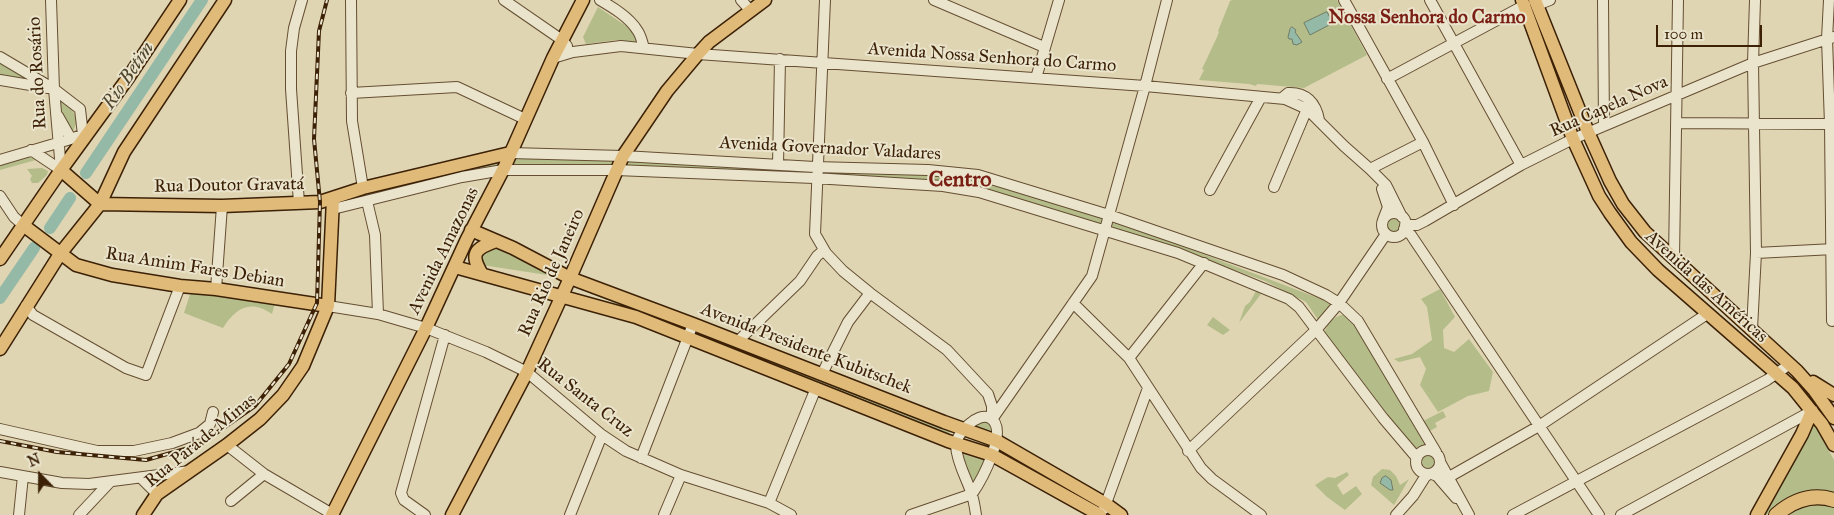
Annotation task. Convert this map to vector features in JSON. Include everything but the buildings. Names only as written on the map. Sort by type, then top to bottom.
[{"type":"highway","points":[[1776,515],[1784,508],[1805,499],[1816,497],[1834,500]]},
{"type":"main road","points":[[0,259],[86,133],[128,78],[180,0]]},
{"type":"main road","points":[[0,349],[60,254],[100,204],[124,152],[225,0]]},
{"type":"main road","name":"Avenida Amazonas","points":[[333,514],[426,328],[471,230],[503,170],[553,58],[583,0]]},
{"type":"main road","name":"Rua Rio de Janeiro","points":[[452,515],[526,372],[570,278],[623,156],[667,91],[698,54],[709,42],[765,0]]},
{"type":"main road","name":"Avenida das Américas","points":[[1530,2],[1560,65],[1615,191],[1623,204],[1646,232],[1794,368],[1819,396],[1834,418]]},
{"type":"main road","name":"Avenida das Américas","points":[[1530,2],[1572,139],[1598,196],[1631,242],[1658,270],[1793,388],[1822,424],[1834,445]]},
{"type":"main road","name":"Avenida Governador Valadares","points":[[333,204],[363,188],[510,153]]},
{"type":"main road","points":[[61,170],[100,204]]},
{"type":"main road","points":[[109,184],[125,205]]},
{"type":"main road","name":"Rua Doutor Gravatá","points":[[100,204],[222,206],[320,202],[333,204]]},
{"type":"main road","name":"Rua Pará de Minas","points":[[143,515],[157,494],[227,445],[260,419],[283,395],[303,366],[328,306],[333,204]]},
{"type":"main road","name":"Rua Amim Fares Debian","points":[[23,225],[76,266],[112,275],[180,286],[216,289],[328,306]]},
{"type":"main road","name":"Avenida Presidente Kubitschek","points":[[471,230],[570,278],[996,440],[1103,511]]},
{"type":"main road","points":[[1631,242],[1634,233],[1640,230],[1646,232]]},
{"type":"main road","points":[[482,274],[475,261],[475,255],[481,246],[496,241]]},
{"type":"main road","name":"Avenida Presidente Kubitschek","points":[[455,267],[636,317],[955,443],[992,455],[1103,511],[1120,515]]},
{"type":"main road","points":[[1735,338],[1741,339],[1745,337],[1752,329]]},
{"type":"main road","points":[[1794,368],[1834,395]]},
{"type":"main road","points":[[1757,515],[1802,434],[1812,411]]},
{"type":"street","name":"Rua do Rosário","points":[[51,0],[54,89],[61,170]]},
{"type":"street","points":[[298,203],[291,89],[291,52],[294,28],[302,0]]},
{"type":"street","points":[[351,0],[352,121],[363,188]]},
{"type":"street","points":[[504,0],[562,40],[574,52]]},
{"type":"street","points":[[600,0],[635,26],[644,48]]},
{"type":"street","points":[[741,0],[750,10]]},
{"type":"street","points":[[825,0],[815,234],[824,250],[843,271],[947,350],[988,394],[992,406],[992,419],[997,428],[992,455],[981,480],[972,494],[911,515]]},
{"type":"street","points":[[934,0],[1044,47]]},
{"type":"street","points":[[1036,78],[1059,0]]},
{"type":"street","points":[[992,419],[1092,276],[1167,0]]},
{"type":"street","points":[[1344,0],[1423,142],[1454,205]]},
{"type":"street","points":[[1430,0],[1521,165]]},
{"type":"street","points":[[1387,79],[1530,2],[1550,0]]},
{"type":"street","points":[[1603,0],[1604,126]]},
{"type":"street","points":[[1674,258],[1678,0]]},
{"type":"street","points":[[1752,329],[1756,253],[1753,63],[1755,0]]},
{"type":"street","points":[[1829,0],[1832,124],[1832,321]]},
{"type":"street","name":"Rua Capela Nova","points":[[1404,224],[1417,225],[1521,165],[1588,132],[1753,63],[1830,38]]},
{"type":"street","name":"Avenida Nossa Senhora do Carmo","points":[[553,58],[574,52],[621,46],[698,54],[822,61],[1282,98],[1307,109],[1386,185],[1411,235],[1598,515]]},
{"type":"street","points":[[0,57],[54,89],[80,109],[86,133],[0,160]]},
{"type":"street","points":[[778,165],[780,59]]},
{"type":"street","points":[[0,80],[54,89]]},
{"type":"street","points":[[351,93],[457,87],[525,119]]},
{"type":"street","points":[[1282,98],[1288,93],[1298,92],[1309,98],[1317,110],[1319,121]]},
{"type":"street","points":[[1210,190],[1261,97]]},
{"type":"street","points":[[1274,187],[1307,109]]},
{"type":"street","points":[[56,114],[71,139]]},
{"type":"street","points":[[1676,123],[1832,124]]},
{"type":"street","points":[[1370,168],[1423,142]]},
{"type":"street","points":[[31,150],[61,170]]},
{"type":"street","name":"Avenida Governador Valadares","points":[[510,153],[623,156],[818,167],[928,170],[978,175],[1109,215],[1283,275],[1339,303],[1358,321],[1468,512]]},
{"type":"street","name":"Avenida Governador Valadares","points":[[333,204],[367,201],[462,177],[503,170],[616,170],[817,178],[958,188],[979,192],[1204,262],[1289,300],[1299,307],[1417,462]]},
{"type":"street","name":"Avenida Nossa Senhora do Carmo","points":[[1378,178],[1388,208],[1383,220]]},
{"type":"street","points":[[0,196],[14,217],[23,225]]},
{"type":"street","points":[[367,201],[375,235],[378,314]]},
{"type":"street","points":[[216,289],[222,206]]},
{"type":"street","points":[[1392,214],[1404,224],[1396,236],[1386,234],[1382,226],[1383,220],[1392,214]]},
{"type":"street","points":[[1319,333],[1386,234]]},
{"type":"street","points":[[1756,253],[1833,249]]},
{"type":"street","points":[[738,341],[800,281],[817,256],[824,250]]},
{"type":"street","points":[[1129,358],[1204,262]]},
{"type":"street","points":[[26,306],[33,315],[126,368],[146,375],[180,286]]},
{"type":"street","points":[[822,374],[848,322],[870,293]]},
{"type":"street","points":[[1073,303],[1129,358],[1188,451],[1201,468],[1212,479],[1261,515]]},
{"type":"street","name":"Rua Santa Cruz","points":[[328,306],[378,314],[426,328],[486,352],[526,372],[602,435],[626,451],[680,475],[769,503],[791,515]]},
{"type":"street","points":[[1188,451],[1319,333],[1332,317],[1348,311]]},
{"type":"street","points":[[1449,477],[1539,426],[1707,314]]},
{"type":"street","points":[[641,458],[694,324]]},
{"type":"street","points":[[426,515],[404,500],[401,493],[445,335]]},
{"type":"street","points":[[1513,515],[1777,374],[1794,368]]},
{"type":"street","points":[[769,503],[816,388]]},
{"type":"street","points":[[1103,511],[1148,388]]},
{"type":"street","points":[[1620,515],[1812,411]]},
{"type":"street","points":[[0,429],[97,451],[134,451],[172,443],[199,433],[210,424],[214,412]]},
{"type":"street","points":[[976,515],[972,494],[958,463],[955,443],[963,429],[979,418],[986,416],[992,419]]},
{"type":"street","points":[[570,515],[602,435]]},
{"type":"street","points":[[227,445],[264,474],[333,514]]},
{"type":"street","points":[[1426,450],[1438,457],[1439,468],[1418,485],[1413,496],[1399,511],[1412,488],[1417,462],[1421,453],[1426,450]]},
{"type":"street","points":[[1417,462],[1422,472],[1437,476],[1468,512]]},
{"type":"street","points":[[0,472],[62,484],[88,484],[191,470]]},
{"type":"street","points":[[231,501],[264,474]]},
{"type":"street","points":[[664,515],[680,475]]},
{"type":"street","points":[[19,515],[23,476]]},
{"type":"street","points":[[141,478],[157,494]]},
{"type":"street","points":[[79,515],[110,482]]},
{"type":"shaded area","points":[[1232,0],[1337,0],[1367,55],[1304,88],[1257,84],[1256,86],[1199,80]]},
{"type":"shaded area","points":[[598,7],[635,32],[637,42],[616,40],[586,44],[583,37]]},
{"type":"shaded area","points":[[1327,12],[1333,23],[1310,35],[1304,23]]},
{"type":"shaded area","points":[[1292,27],[1296,30],[1295,32],[1302,42],[1297,45],[1293,44],[1292,39],[1288,37]]},
{"type":"shaded area","points":[[0,63],[36,83],[0,76]]},
{"type":"shaded area","points":[[56,96],[73,111],[76,125],[73,131],[66,125]]},
{"type":"shaded area","points":[[28,156],[36,160],[0,170],[0,165]]},
{"type":"shaded area","points":[[527,158],[945,175],[978,181],[1132,227],[1334,304],[1319,321],[1306,302],[1265,281],[1134,234],[965,183],[603,164],[492,168],[345,204],[344,197],[496,159]]},
{"type":"shaded area","points":[[42,168],[48,171],[47,175],[38,183],[32,183],[30,179],[32,176],[27,169]]},
{"type":"shaded area","points":[[1390,218],[1396,218],[1400,225],[1396,232],[1390,232],[1386,228],[1386,222]]},
{"type":"shaded area","points":[[492,247],[560,277],[482,265],[479,262],[482,249]]},
{"type":"shaded area","points":[[576,283],[688,326],[685,332],[575,287]]},
{"type":"shaded area","points":[[1440,289],[1455,317],[1443,330],[1444,348],[1454,352],[1469,339],[1493,372],[1489,391],[1468,396],[1438,412],[1420,385],[1426,369],[1420,357],[1399,362],[1394,359],[1412,354],[1432,340],[1427,307],[1421,299]]},
{"type":"shaded area","points":[[191,291],[276,299],[272,314],[257,307],[244,308],[233,315],[223,328],[184,313]]},
{"type":"shaded area","points":[[1256,291],[1261,294],[1239,323],[1245,306],[1250,302]]},
{"type":"shaded area","points":[[1341,315],[1349,315],[1430,448],[1425,447],[1415,453],[1323,336],[1329,323]]},
{"type":"shaded area","points":[[1213,317],[1230,330],[1223,335],[1207,325]]},
{"type":"shaded area","points":[[697,330],[950,428],[949,435],[694,338]]},
{"type":"shaded area","points":[[1443,411],[1446,417],[1435,423],[1437,427],[1428,432],[1423,421]]},
{"type":"shaded area","points":[[980,421],[990,421],[994,437],[969,427]]},
{"type":"shaded area","points":[[1814,424],[1834,460],[1834,493],[1816,490],[1806,491],[1781,502],[1767,515],[1762,515],[1804,444],[1811,426]]},
{"type":"shaded area","points":[[1000,447],[1097,503],[1095,508],[998,454]]},
{"type":"shaded area","points":[[962,454],[986,461],[972,489]]},
{"type":"shaded area","points":[[1429,454],[1434,456],[1436,461],[1434,466],[1429,468],[1424,466],[1422,461],[1424,456]]},
{"type":"shaded area","points":[[1382,469],[1390,470],[1396,476],[1400,485],[1409,479],[1394,505],[1371,485],[1373,477]]},
{"type":"shaded area","points":[[1347,472],[1349,475],[1337,485],[1343,495],[1356,486],[1362,494],[1345,510],[1327,497],[1315,485],[1328,477],[1335,478]]},
{"type":"shaded area","points":[[1386,476],[1391,480],[1393,490],[1380,483],[1382,478]]},
{"type":"shaded area","points":[[1816,504],[1834,507],[1834,515],[1786,515],[1806,505]]},
{"type":"waterway","name":"Rio Betim","points":[[86,173],[202,0]]},
{"type":"waterway","name":"Rio Betim","points":[[50,228],[70,198]]},
{"type":"waterway","name":"Rio Betim","points":[[0,298],[34,248]]},
{"type":"railway","points":[[0,441],[57,452],[146,460],[199,445],[255,406],[289,364],[317,303],[320,202],[314,139],[319,31],[327,0]]},
{"type":"district","name":"Nossa Senhora do Carmo","points":[[1427,18]]},
{"type":"district","name":"Centro","points":[[960,181]]}]
